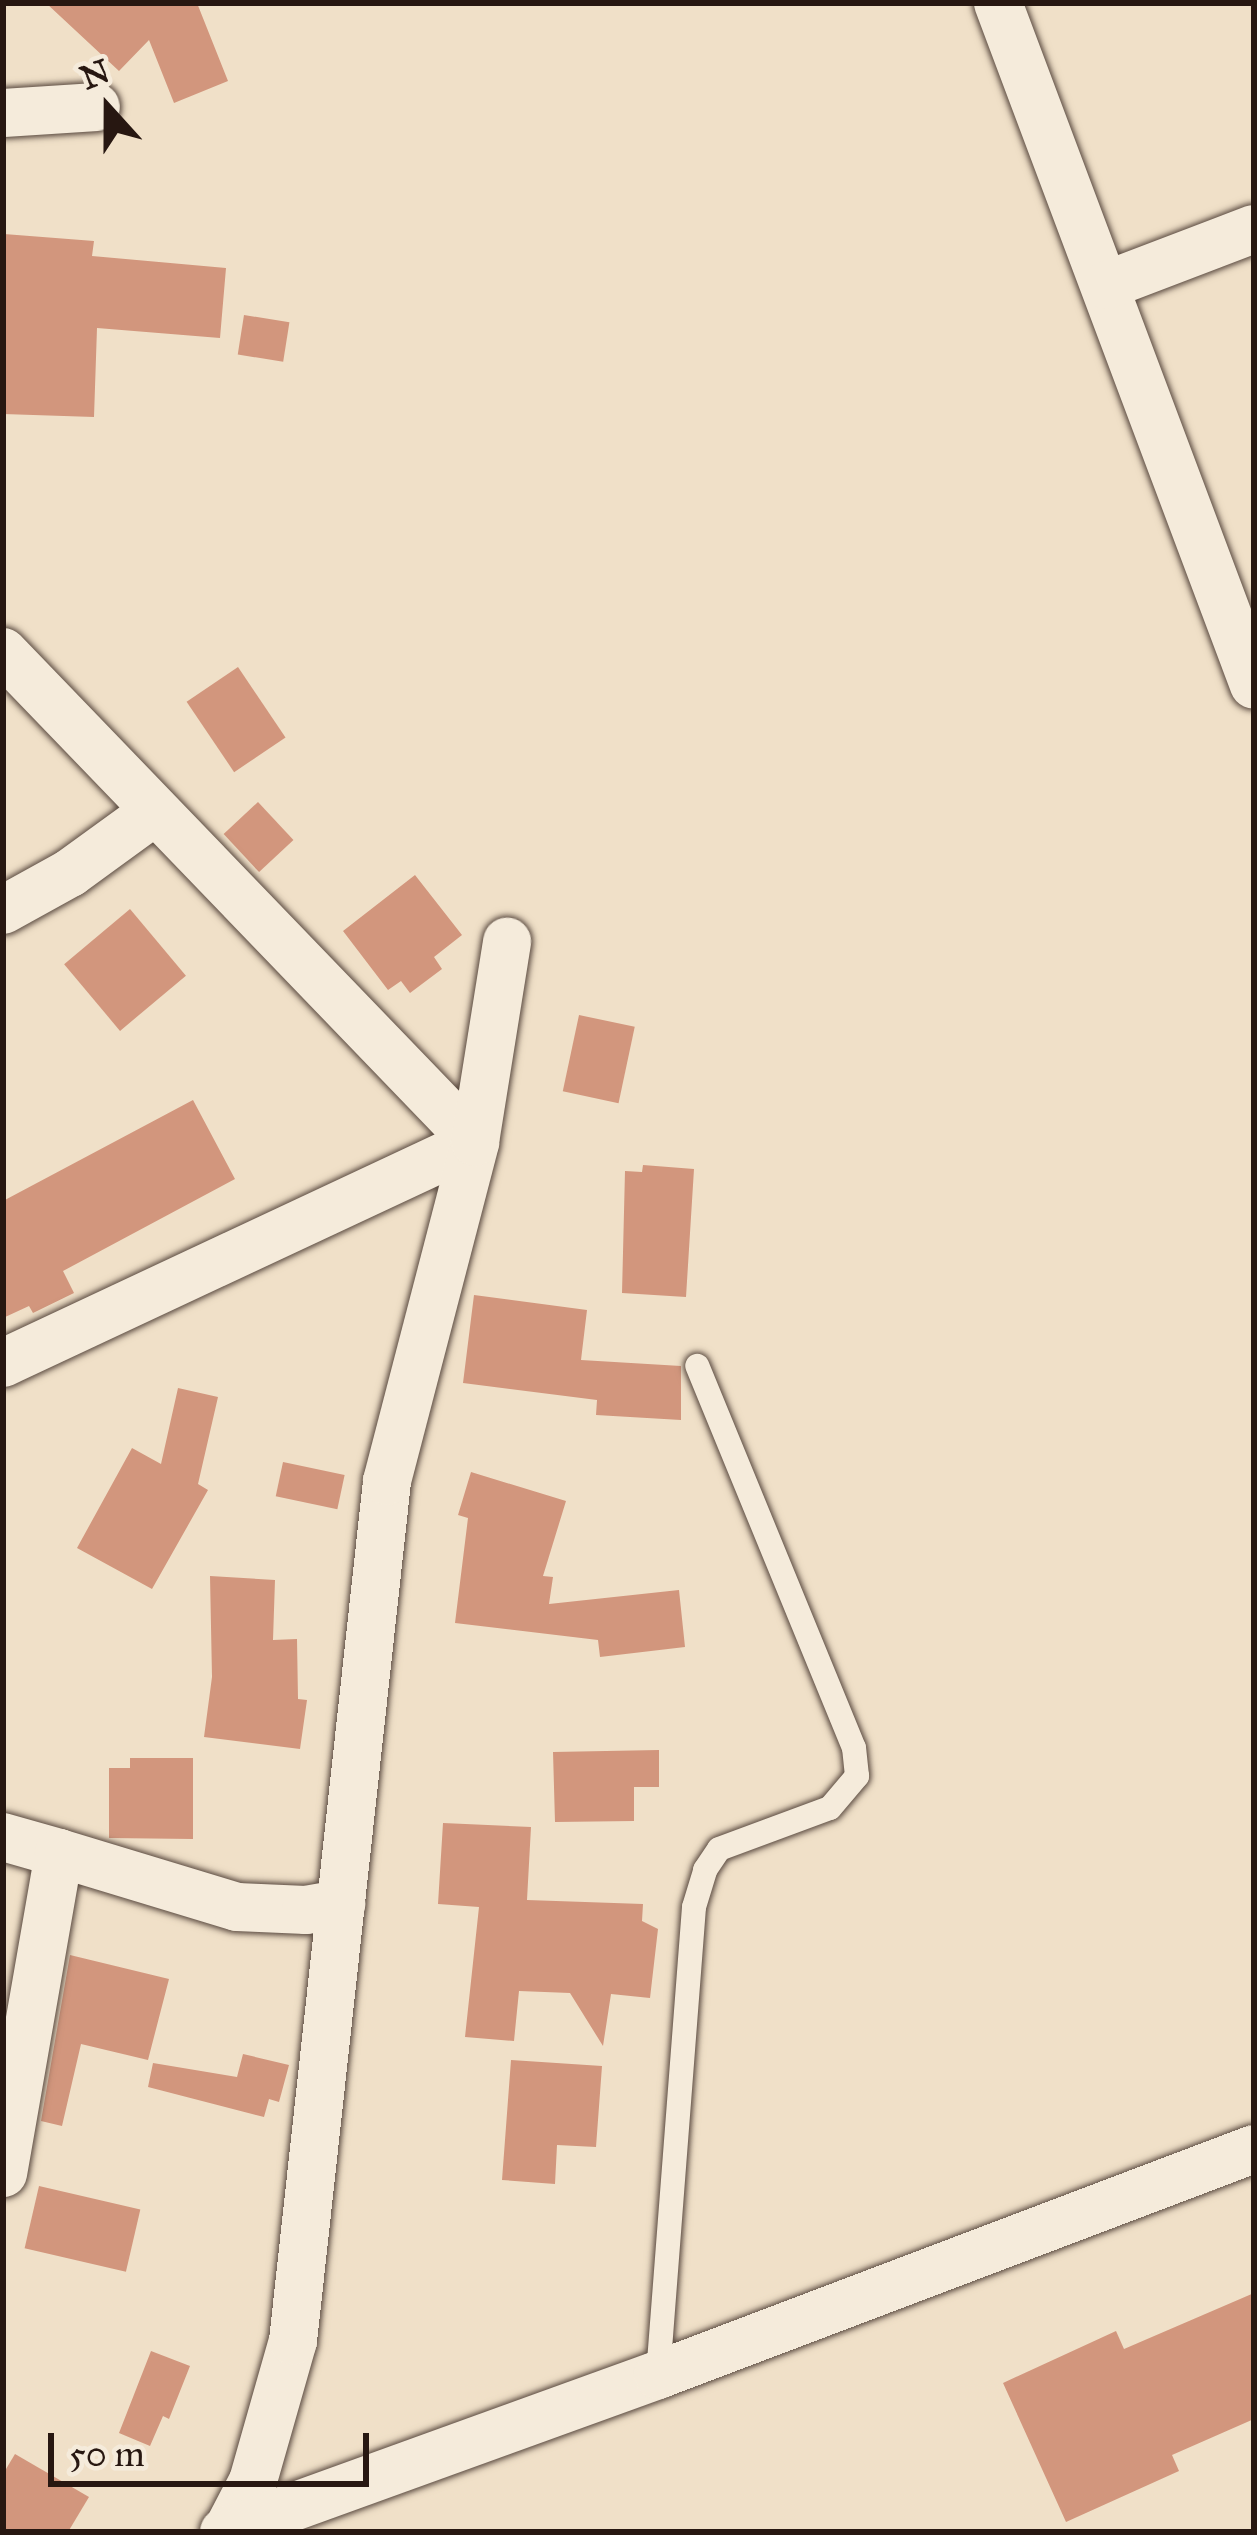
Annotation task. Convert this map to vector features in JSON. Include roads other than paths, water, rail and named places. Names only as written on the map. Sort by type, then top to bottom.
[{"type":"street","points":[[998,3],[1254,685]]},
{"type":"street","points":[[3,113],[96,106]]},
{"type":"street","points":[[1107,285],[1254,230]]},
{"type":"street","points":[[3,652],[475,1142]]},
{"type":"street","points":[[3,910],[70,873],[154,812]]},
{"type":"street","points":[[225,2531],[253,2480],[293,2341],[387,1481],[475,1142],[507,942]]},
{"type":"street","points":[[3,1363],[475,1142]]},
{"type":"street","points":[[3,1837],[237,1907],[306,1910],[341,1904]]},
{"type":"street","points":[[3,2173],[59,1852]]},
{"type":"street","points":[[225,2531],[658,2375],[1254,2149]]},
{"type":"lane","points":[[658,2375],[694,1907],[705,1870],[719,1849],[830,1808],[856,1775],[854,1748],[697,1366]]}]
